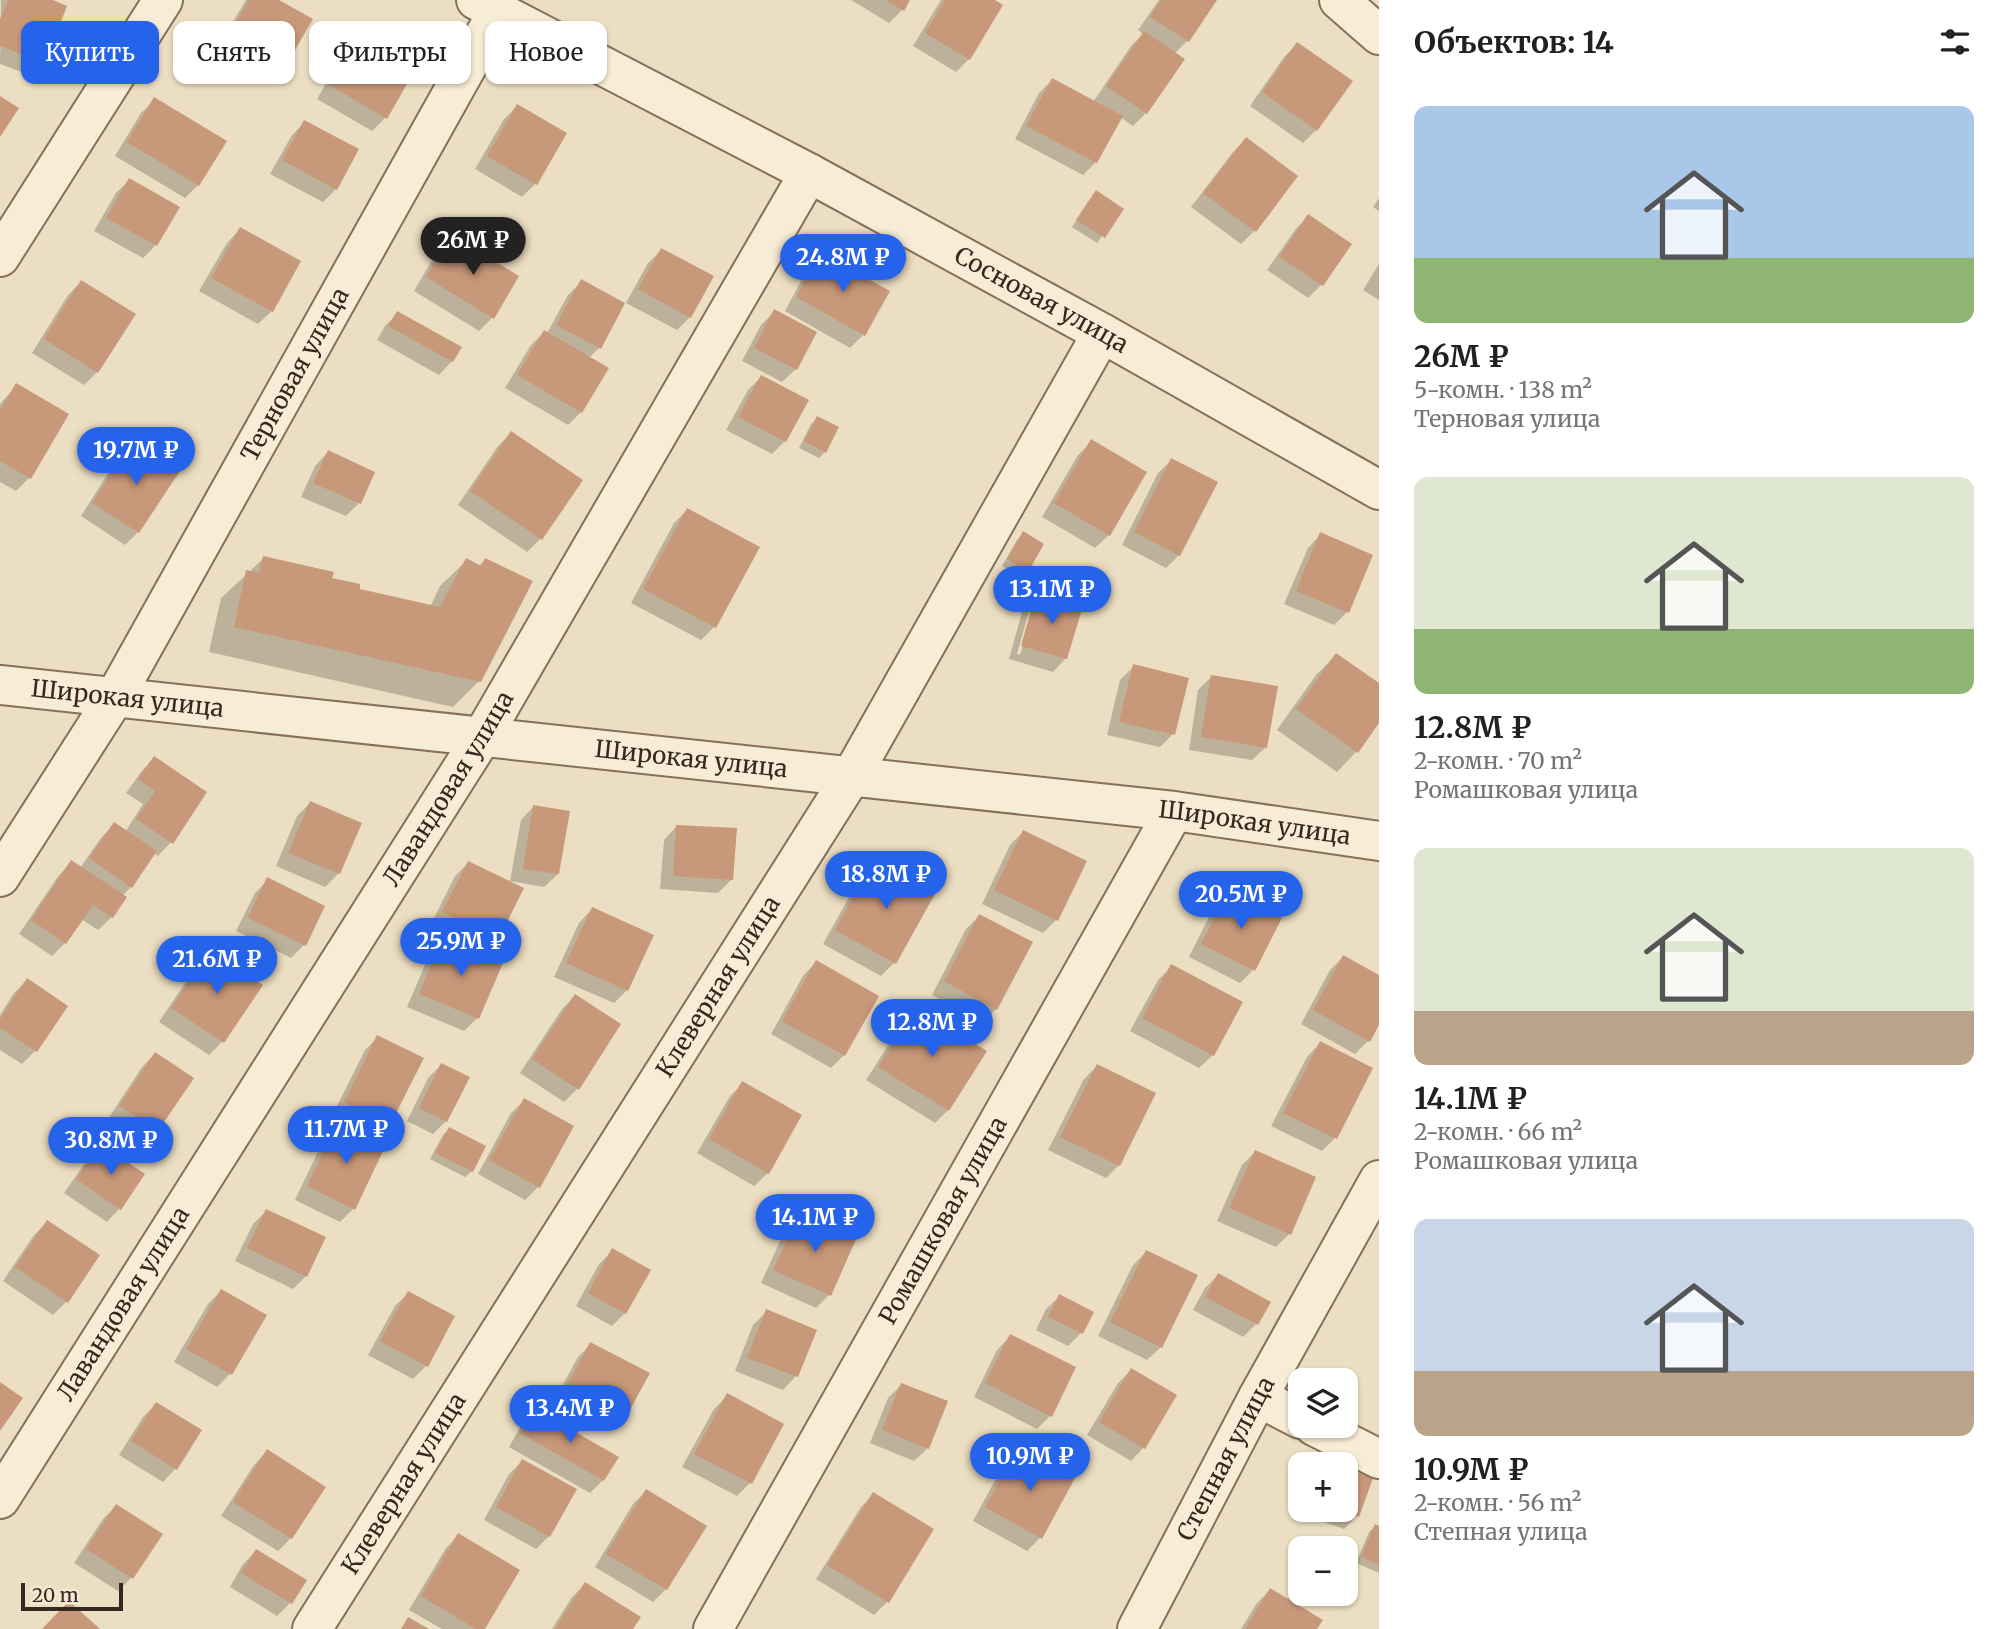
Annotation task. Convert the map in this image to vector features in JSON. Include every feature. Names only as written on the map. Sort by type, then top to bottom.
[{"type":"street","points":[[0,257],[163,0]]},
{"type":"street","points":[[1339,0],[1379,35]]},
{"type":"street","name":"Сосновая улица","points":[[487,6],[809,173],[1102,333],[1379,490]]},
{"type":"street","name":"Терновая улица","points":[[0,877],[115,697],[487,6]]},
{"type":"street","name":"Лавандовая улица","points":[[0,1499],[482,737],[809,173]]},
{"type":"street","name":"Клеверная улица","points":[[312,1629],[851,777],[1102,333]]},
{"type":"street","name":"Широкая улица","points":[[0,685],[1174,811],[1379,841]]},
{"type":"street","name":"Ромашковая улица","points":[[713,1629],[1174,811]]},
{"type":"street","name":"Степная улица","points":[[1137,1629],[1258,1397],[1379,1180]]},
{"type":"street","points":[[1258,1397],[1288,1413]]},
{"type":"street","points":[[1338,1438],[1379,1459]]},
{"type":"building","points":[[8,0],[53,0],[67,6],[61,21],[21,21],[21,54],[0,46],[0,19]]},
{"type":"building","points":[[249,0],[279,0],[313,19],[309,21],[309,26],[295,50],[295,21],[236,21]]},
{"type":"building","points":[[886,0],[910,0],[904,11]]},
{"type":"building","points":[[945,0],[995,0],[1003,5],[970,60],[925,33]]},
{"type":"building","points":[[1161,0],[1217,0],[1189,42],[1150,17]]},
{"type":"building","points":[[1144,31],[1185,59],[1147,114],[1106,86]]},
{"type":"building","points":[[1297,42],[1353,81],[1317,131],[1262,92]]},
{"type":"building","points":[[1052,78],[1123,116],[1097,163],[1026,126]]},
{"type":"building","points":[[330,84],[407,84],[387,119]]},
{"type":"building","points":[[0,96],[19,108],[0,137]]},
{"type":"building","points":[[154,97],[227,141],[199,186],[127,142]]},
{"type":"building","points":[[517,104],[567,133],[537,185],[487,156]]},
{"type":"building","points":[[304,120],[359,149],[337,190],[282,160]]},
{"type":"building","points":[[1246,137],[1298,176],[1256,232],[1203,193]]},
{"type":"building","points":[[129,178],[180,207],[157,246],[106,218]]},
{"type":"building","points":[[1096,190],[1124,209],[1105,238],[1076,220]]},
{"type":"building","points":[[1308,214],[1352,244],[1323,286],[1279,257]]},
{"type":"building","points":[[240,227],[301,261],[273,312],[211,278]]},
{"type":"building","points":[[451,235],[519,276],[494,319],[426,277]]},
{"type":"building","points":[[661,248],[714,276],[691,318],[638,289]]},
{"type":"building","points":[[821,253],[890,291],[865,336],[796,297]]},
{"type":"building","points":[[581,279],[625,303],[601,349],[556,325]]},
{"type":"building","points":[[81,280],[136,314],[98,373],[44,339]]},
{"type":"building","points":[[774,309],[817,332],[797,370],[754,348]]},
{"type":"building","points":[[397,311],[462,347],[453,362],[388,326]]},
{"type":"building","points":[[544,330],[609,368],[582,413],[517,375]]},
{"type":"building","points":[[761,375],[809,400],[786,442],[738,417]]},
{"type":"building","points":[[16,383],[69,414],[31,479],[0,461],[0,410]]},
{"type":"building","points":[[817,416],[839,427],[826,453],[804,441]]},
{"type":"building","points":[[511,431],[583,480],[542,540],[470,491]]},
{"type":"building","points":[[1091,439],[1147,472],[1110,536],[1054,503]]},
{"type":"building","points":[[132,441],[180,471],[139,533],[92,503]]},
{"type":"building","points":[[328,450],[375,472],[361,504],[313,483]]},
{"type":"building","points":[[1171,458],[1218,482],[1180,556],[1134,532]]},
{"type":"building","points":[[687,508],[760,547],[716,628],[643,589]]},
{"type":"building","points":[[1023,531],[1044,544],[1028,572],[1007,559]]},
{"type":"building","points":[[1320,532],[1373,555],[1349,613],[1296,591]]},
{"type":"building","points":[[263,556],[334,572],[332,578],[360,584],[360,589],[440,607],[466,558],[481,566],[485,558],[533,581],[481,682],[234,627],[246,570],[259,573]]},
{"type":"building","points":[[1036,592],[1083,606],[1067,659],[1021,646]]},
{"type":"building","points":[[1336,653],[1379,683],[1379,723],[1358,753],[1296,709]]},
{"type":"building","points":[[1133,664],[1189,678],[1175,735],[1119,722]]},
{"type":"building","points":[[1211,675],[1278,686],[1267,748],[1201,737]]},
{"type":"building","points":[[154,756],[207,792],[173,844],[136,819],[155,791],[138,779]]},
{"type":"building","points":[[310,801],[362,823],[340,874],[288,853]]},
{"type":"building","points":[[533,805],[570,811],[559,874],[523,869]]},
{"type":"building","points":[[114,822],[157,851],[132,888],[89,858]]},
{"type":"building","points":[[676,825],[737,828],[733,880],[673,876]]},
{"type":"building","points":[[1023,830],[1087,861],[1058,921],[994,890]]},
{"type":"building","points":[[875,858],[936,892],[896,964],[835,930]]},
{"type":"building","points":[[71,860],[127,897],[113,918],[93,905],[66,944],[31,920]]},
{"type":"building","points":[[468,861],[524,888],[498,940],[442,912]]},
{"type":"building","points":[[267,877],[325,906],[306,946],[248,918]]},
{"type":"building","points":[[1228,890],[1282,918],[1255,971],[1201,944]]},
{"type":"building","points":[[592,907],[654,935],[628,991],[566,963]]},
{"type":"building","points":[[979,914],[1033,942],[997,1010],[944,981]]},
{"type":"building","points":[[443,938],[503,963],[479,1019],[419,994]]},
{"type":"building","points":[[210,950],[263,985],[224,1043],[171,1008]]},
{"type":"building","points":[[1343,955],[1379,975],[1379,1025],[1370,1042],[1313,1010]]},
{"type":"building","points":[[816,960],[879,996],[845,1056],[782,1021]]},
{"type":"building","points":[[1171,964],[1243,1002],[1214,1056],[1142,1018]]},
{"type":"building","points":[[27,978],[68,1006],[37,1052],[0,1028],[0,1019]]},
{"type":"building","points":[[575,994],[621,1024],[579,1090],[532,1059]]},
{"type":"building","points":[[916,1007],[987,1051],[949,1111],[878,1067]]},
{"type":"building","points":[[377,1035],[424,1058],[390,1125],[344,1102]]},
{"type":"building","points":[[1320,1041],[1373,1068],[1337,1139],[1283,1113]]},
{"type":"building","points":[[155,1052],[194,1078],[158,1131],[119,1106]]},
{"type":"building","points":[[441,1063],[470,1077],[447,1122],[419,1108]]},
{"type":"building","points":[[1097,1064],[1156,1093],[1120,1166],[1060,1137]]},
{"type":"building","points":[[742,1081],[802,1115],[769,1174],[709,1139]]},
{"type":"building","points":[[524,1098],[574,1126],[540,1188],[489,1160]]},
{"type":"building","points":[[338,1121],[386,1145],[355,1210],[307,1186]]},
{"type":"building","points":[[449,1127],[486,1146],[473,1172],[435,1153]]},
{"type":"building","points":[[100,1144],[145,1174],[121,1210],[76,1179]]},
{"type":"building","points":[[1255,1150],[1316,1177],[1291,1235],[1229,1208]]},
{"type":"building","points":[[266,1209],[326,1237],[307,1277],[247,1248]]},
{"type":"building","points":[[800,1211],[857,1237],[831,1296],[773,1270]]},
{"type":"building","points":[[47,1220],[100,1255],[68,1303],[15,1267]]},
{"type":"building","points":[[612,1248],[651,1270],[626,1314],[588,1293]]},
{"type":"building","points":[[1146,1250],[1198,1275],[1162,1348],[1110,1322]]},
{"type":"building","points":[[1218,1273],[1271,1302],[1258,1325],[1205,1297]]},
{"type":"building","points":[[221,1289],[267,1315],[232,1375],[186,1349]]},
{"type":"building","points":[[408,1291],[455,1316],[428,1367],[380,1341]]},
{"type":"building","points":[[1059,1294],[1094,1312],[1083,1334],[1048,1317]]},
{"type":"building","points":[[766,1309],[817,1330],[798,1377],[747,1358]]},
{"type":"building","points":[[1010,1334],[1076,1367],[1052,1417],[985,1383]]},
{"type":"building","points":[[590,1342],[650,1373],[626,1417],[567,1385]]},
{"type":"building","points":[[1131,1368],[1177,1395],[1145,1449],[1099,1422]]},
{"type":"building","points":[[0,1382],[23,1398],[0,1431]]},
{"type":"building","points":[[901,1383],[948,1401],[929,1449],[882,1430]]},
{"type":"building","points":[[727,1393],[784,1424],[752,1484],[694,1454]]},
{"type":"building","points":[[156,1402],[202,1430],[177,1470],[131,1441]]},
{"type":"building","points":[[535,1409],[619,1457],[604,1481],[520,1433]]},
{"type":"building","points":[[1018,1447],[1075,1478],[1042,1539],[985,1507]]},
{"type":"building","points":[[267,1449],[326,1487],[292,1539],[233,1502]]},
{"type":"building","points":[[522,1459],[577,1489],[550,1537],[496,1507]]},
{"type":"building","points":[[1358,1472],[1373,1478],[1358,1517]]},
{"type":"building","points":[[646,1489],[707,1526],[667,1590],[606,1554]]},
{"type":"building","points":[[873,1492],[934,1529],[889,1603],[827,1565]]},
{"type":"building","points":[[116,1504],[163,1534],[133,1579],[86,1549]]},
{"type":"building","points":[[1375,1524],[1379,1526],[1379,1565],[1361,1557]]},
{"type":"building","points":[[458,1533],[520,1570],[485,1629],[476,1629],[421,1596]]},
{"type":"building","points":[[256,1549],[307,1580],[292,1604],[241,1573]]},
{"type":"building","points":[[585,1582],[641,1617],[633,1629],[555,1629]]},
{"type":"building","points":[[1270,1588],[1288,1599],[1288,1606],[1300,1606],[1323,1620],[1317,1629],[1245,1629]]},
{"type":"building","points":[[69,1601],[100,1629],[42,1629]]},
{"type":"building","points":[[408,1617],[429,1629],[401,1629]]}]
